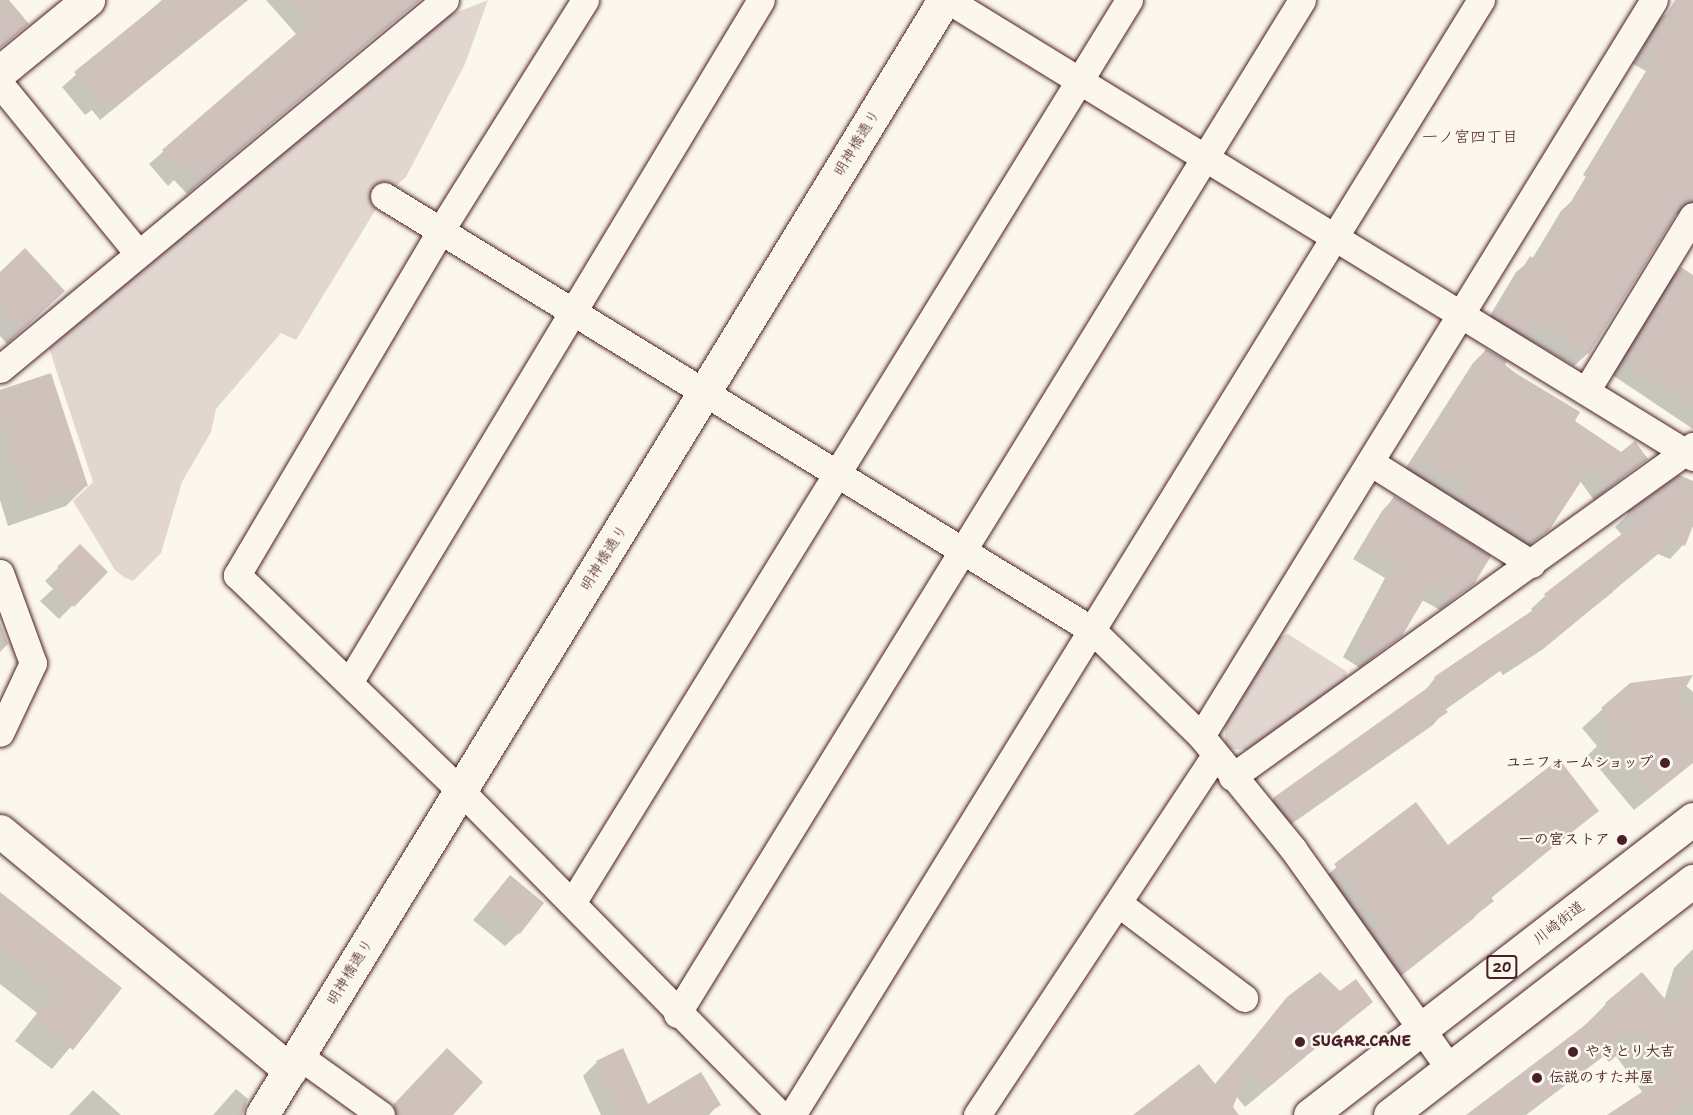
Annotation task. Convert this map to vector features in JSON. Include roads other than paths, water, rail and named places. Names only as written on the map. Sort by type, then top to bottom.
[{"type":"street","points":[[0,72],[88,0]]},
{"type":"street","points":[[0,369],[445,0]]},
{"type":"street","points":[[585,0],[441,230],[237,575],[350,681],[460,790],[572,903],[677,1014],[780,1115]]},
{"type":"street","points":[[350,681],[761,0]]},
{"type":"street","points":[[946,0],[1586,391],[1691,452],[1233,777]]},
{"type":"street","name":"明神橋通り","points":[[262,1115],[946,0]]},
{"type":"street","points":[[572,903],[839,474],[1129,0]]},
{"type":"street","points":[[677,1014],[1302,0]]},
{"type":"street","points":[[792,1115],[1481,0]]},
{"type":"street","points":[[977,1115],[1118,903],[1370,462],[1654,0]]},
{"type":"street","points":[[0,84],[138,253]]},
{"type":"street","points":[[384,196],[1092,630],[1208,746],[1293,849],[1450,1069]]},
{"type":"street","points":[[1586,391],[1693,216]]},
{"type":"street","points":[[1370,462],[1532,564]]},
{"type":"street","points":[[0,573],[33,663],[0,734]]},
{"type":"street","name":"川崎街道","points":[[1310,1115],[1693,819]]},
{"type":"street","points":[[0,831],[295,1063],[381,1115]]},
{"type":"street","points":[[1390,1115],[1693,881]]},
{"type":"street","points":[[1118,903],[1244,998]]},
{"type":"place","name":"ユニフォームショップ","points":[[1665,763]]},
{"type":"place","name":"一の宮ストア","points":[[1622,840]]},
{"type":"place","name":"SUGAR.CANE","points":[[1300,1042]]},
{"type":"place","name":"やきとり大吉","points":[[1573,1052]]},
{"type":"place","name":"伝説のすた丼屋","points":[[1537,1078]]},
{"type":"district","name":"一ノ宮四丁目","points":[[1470,137]]}]
